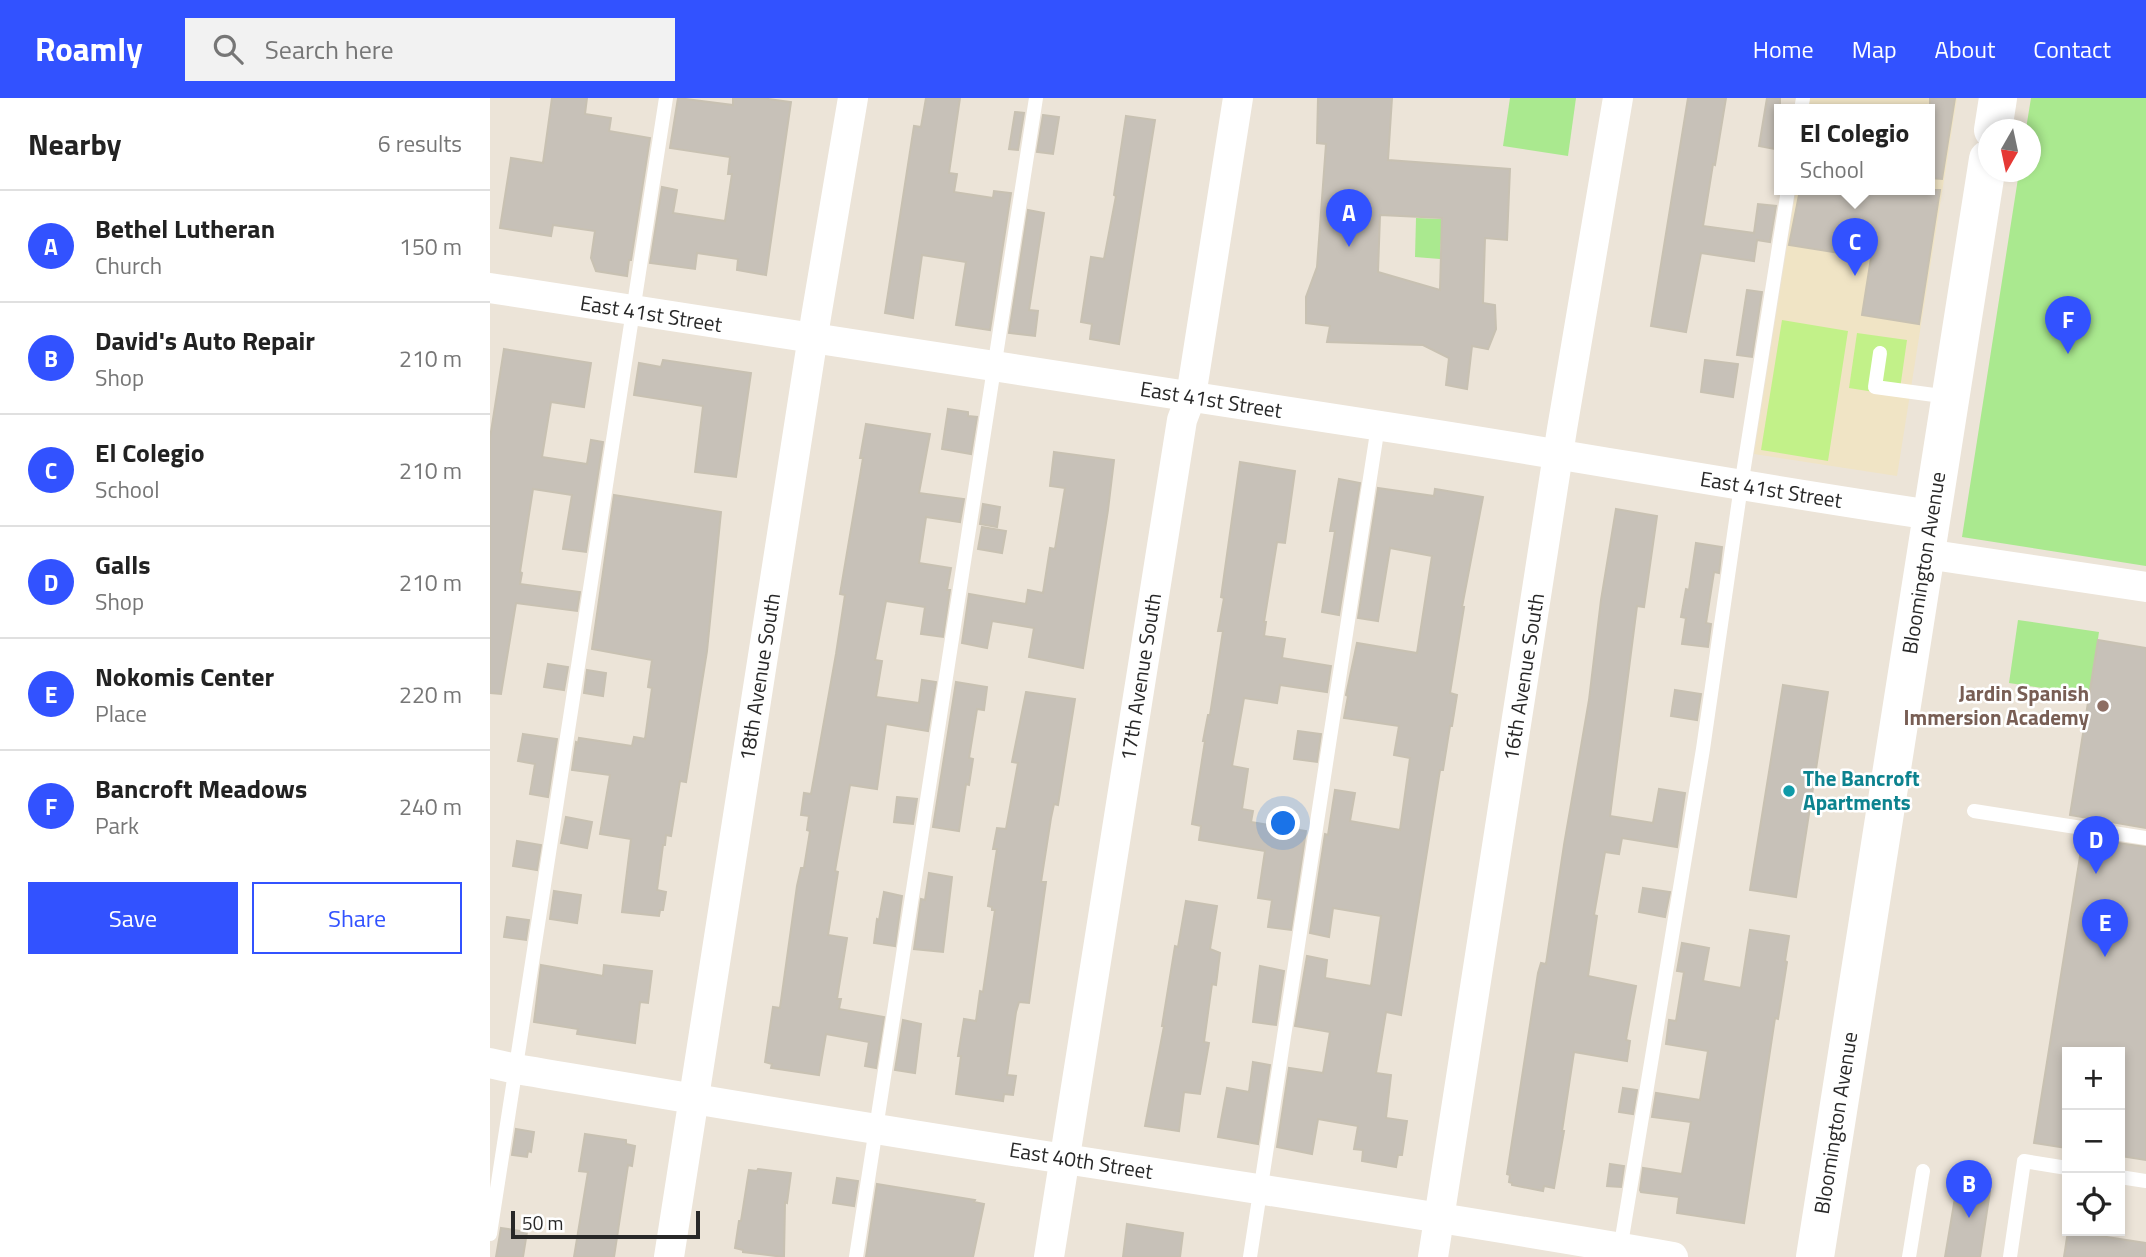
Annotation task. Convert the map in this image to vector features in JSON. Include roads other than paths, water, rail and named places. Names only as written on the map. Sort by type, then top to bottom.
[{"type":"street","name":"18th Avenue South","points":[[669,1257],[853,98]]},
{"type":"street","name":"17th Avenue South","points":[[1049,1257],[1181,423],[1191,396],[1238,98]]},
{"type":"street","name":"16th Avenue South","points":[[1433,1257],[1558,455],[1618,98]]},
{"type":"street","points":[[1995,119],[1998,98]]},
{"type":"street","name":"Bloomington Avenue","points":[[1815,1257],[1985,182]]},
{"type":"street","name":"East 41st Street","points":[[490,288],[993,368],[1378,425],[1932,515]]},
{"type":"street","points":[[1926,554],[2146,587]]},
{"type":"street","name":"East 40th Street","points":[[503,1066],[1064,1159],[1260,1188],[1619,1252],[1673,1257]]},
{"type":"lane","points":[[490,1234],[503,1066],[633,311],[666,98]]},
{"type":"lane","points":[[856,1257],[1036,98]]},
{"type":"lane","points":[[1619,1252],[1703,749],[1787,195]]},
{"type":"lane","points":[[1880,353],[1875,387],[1951,398]]},
{"type":"lane","points":[[1250,1257],[1378,425]]},
{"type":"lane","points":[[1974,811],[2146,838]]},
{"type":"lane","points":[[2010,1257],[2024,1161],[2062,1167]]},
{"type":"lane","points":[[1909,1257],[1923,1171]]},
{"type":"lane","points":[[2125,1178],[2146,1181]]},
{"type":"place","name":"Bethel Lutheran","points":[[1349,247]]},
{"type":"place","name":"El Colegio","points":[[1855,276]]},
{"type":"place","name":"Bancroft Meadows","points":[[2068,354]]},
{"type":"place","name":"Jardin Spanish Immersion Academy","points":[[2103,706]]},
{"type":"place","name":"The Bancroft Apartments","points":[[1789,791]]},
{"type":"place","name":"Galls","points":[[2096,874]]},
{"type":"place","name":"Nokomis Center","points":[[2105,957]]},
{"type":"place","name":"David's Auto Repair","points":[[1969,1218]]}]
